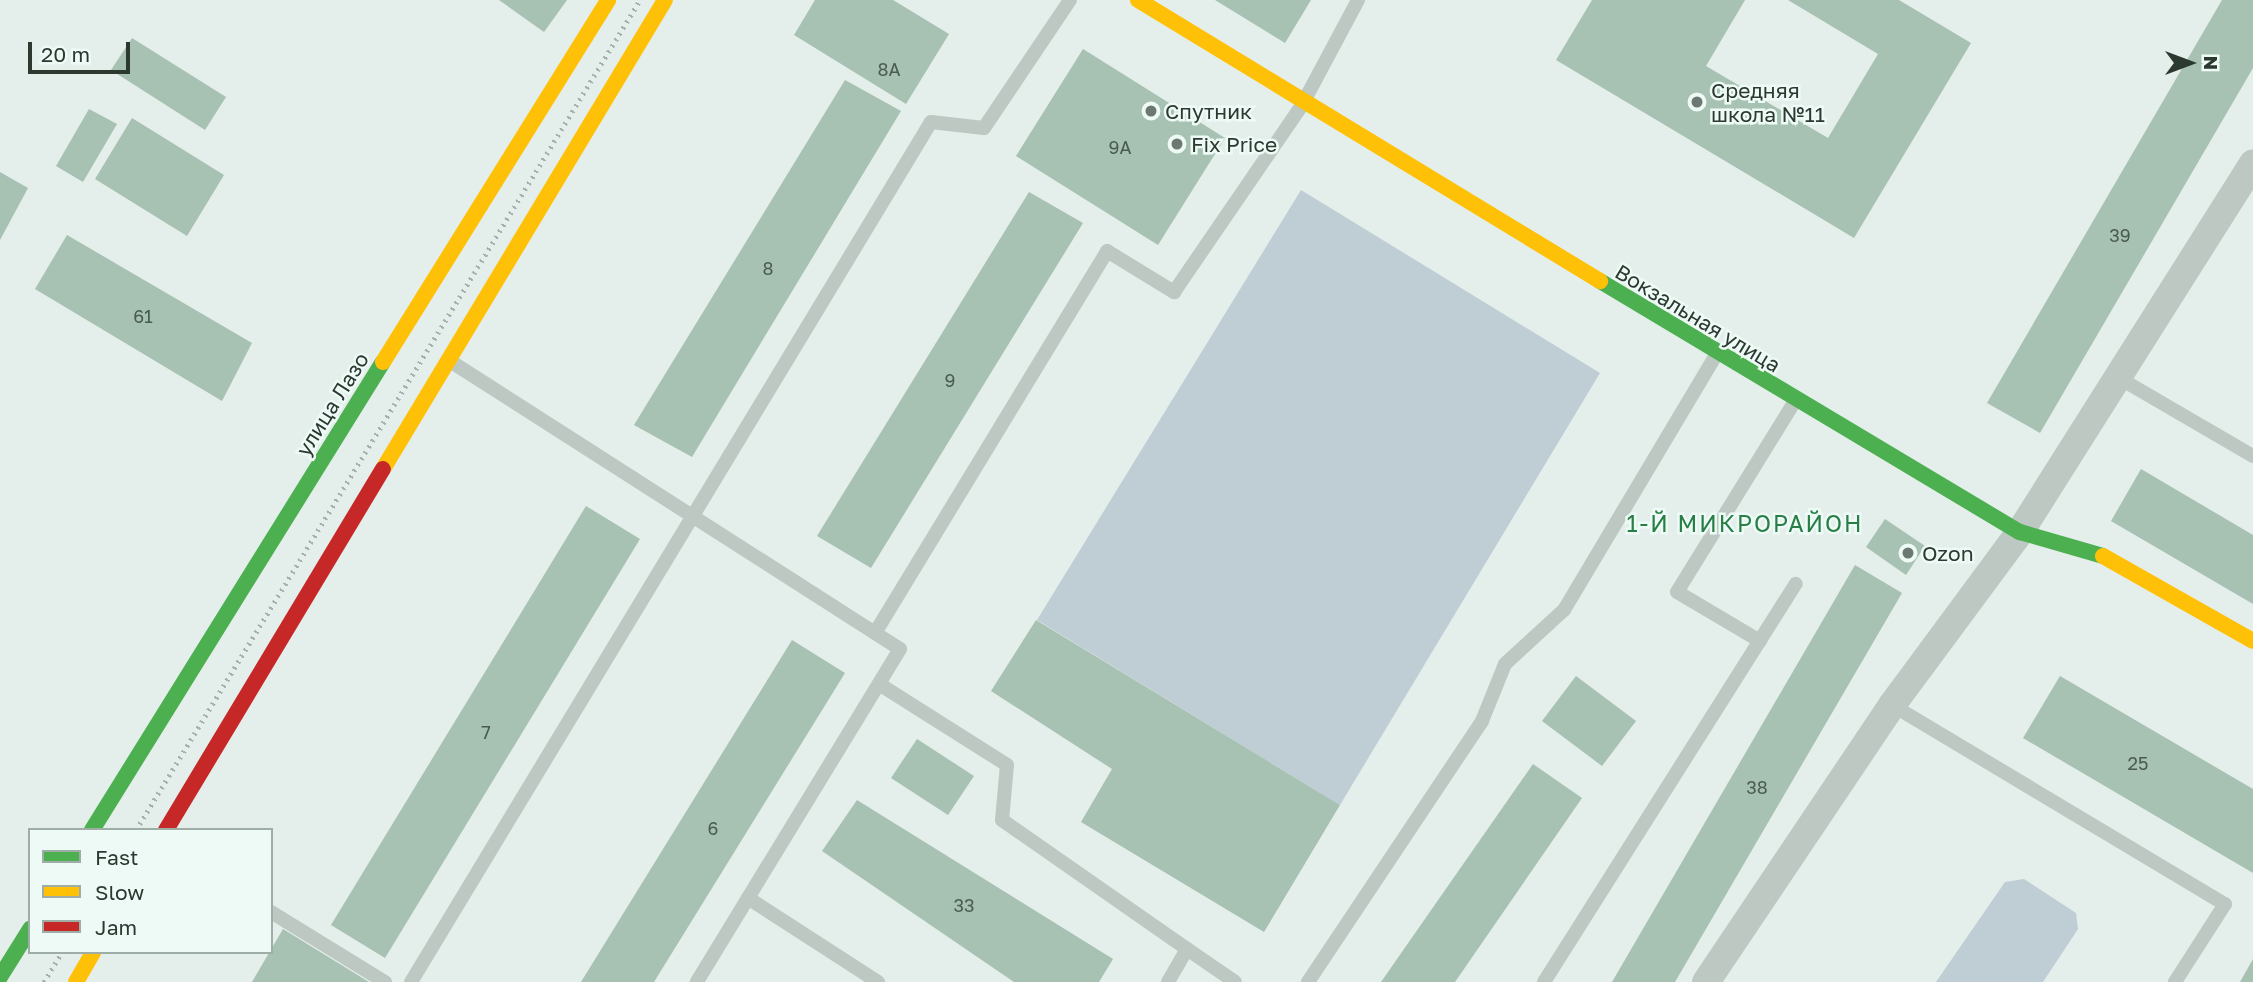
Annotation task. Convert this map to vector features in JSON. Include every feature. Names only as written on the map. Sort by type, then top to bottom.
[{"type":"main road","name":"улица Лазо","points":[[93,828],[608,0]]},
{"type":"main road","points":[[167,828],[665,0]]},
{"type":"main road","name":"Вокзальная улица","points":[[1138,0],[1302,105],[1795,401],[2020,532],[2097,552],[2253,641]]},
{"type":"main road","points":[[0,977],[28,932]]},
{"type":"main road","points":[[76,982],[92,954]]},
{"type":"street","points":[[1706,982],[1892,705],[2020,532],[2253,164]]},
{"type":"lane","points":[[411,982],[931,122],[984,128],[1070,0]]},
{"type":"lane","points":[[875,633],[1107,251],[1174,292],[1302,105],[1358,0]]},
{"type":"lane","points":[[1308,982],[1482,721],[1505,664],[1564,610],[1716,354]]},
{"type":"lane","points":[[449,360],[900,649],[697,982]]},
{"type":"lane","points":[[2119,378],[2253,456]]},
{"type":"lane","points":[[1760,641],[1677,592],[1795,401]]},
{"type":"lane","points":[[1544,982],[1796,584]]},
{"type":"lane","points":[[879,684],[1007,765],[1002,820],[1235,982]]},
{"type":"lane","points":[[1892,705],[2225,904],[2175,982]]},
{"type":"lane","points":[[748,898],[878,982]]},
{"type":"lane","points":[[273,913],[385,982]]},
{"type":"lane","points":[[1168,982],[1187,949]]},
{"type":"shaded area","points":[[1301,190],[1600,373],[1340,805],[1037,620]]},
{"type":"shaded area","points":[[2024,879],[2076,913],[2078,929],[2043,982],[1936,982],[2005,882]]},
{"type":"building","points":[[499,0],[567,0],[544,32]]},
{"type":"building","points":[[815,0],[893,0],[949,34],[906,104],[794,35]]},
{"type":"building","points":[[1215,0],[1311,0],[1285,43]]},
{"type":"building","name":"Средняя школа №11","points":[[1592,0],[1745,0],[1706,66],[1828,138],[1878,54],[1788,0],[1899,0],[1971,43],[1854,238],[1556,60]]},
{"type":"building","points":[[2222,0],[2253,0],[2253,68],[2040,433],[1987,403]]},
{"type":"building","points":[[132,38],[226,97],[205,130],[111,70]]},
{"type":"building","points":[[1083,49],[1225,138],[1158,245],[1016,156]]},
{"type":"building","points":[[845,80],[901,111],[692,457],[634,425]]},
{"type":"building","points":[[89,109],[117,124],[83,182],[56,166]]},
{"type":"building","points":[[132,118],[224,175],[187,236],[95,179]]},
{"type":"building","points":[[0,172],[28,188],[0,240]]},
{"type":"building","points":[[1029,192],[1083,223],[871,568],[817,536]]},
{"type":"building","points":[[67,235],[252,343],[222,401],[35,289]]},
{"type":"building","points":[[2141,469],[2253,535],[2253,604],[2111,521]]},
{"type":"building","points":[[586,506],[640,539],[385,958],[331,925]]},
{"type":"building","points":[[1885,519],[1925,546],[1906,575],[1866,547]]},
{"type":"building","points":[[1855,565],[1902,593],[1675,982],[1612,982]]},
{"type":"building","points":[[1036,620],[1340,805],[1264,932],[1081,822],[1112,769],[991,691]]},
{"type":"building","points":[[792,640],[845,673],[654,982],[581,982]]},
{"type":"building","points":[[1576,676],[1636,721],[1602,766],[1542,721]]},
{"type":"building","points":[[2060,676],[2253,789],[2253,873],[2023,738]]},
{"type":"building","points":[[917,739],[974,776],[948,815],[891,778]]},
{"type":"building","points":[[1533,764],[1582,798],[1455,982],[1381,982]]},
{"type":"building","points":[[857,800],[1113,959],[1099,982],[1014,982],[822,851]]},
{"type":"building","points":[[283,929],[369,982],[252,982],[268,954],[273,954],[273,946]]},
{"type":"building","points":[[2253,959],[2253,982],[2240,982]]},
{"type":"railway","points":[[137,828],[640,0]]},
{"type":"railway","points":[[44,982],[61,954]]},
{"type":"traffic: fast","points":[[1600,281],[2020,532],[2103,556]]},
{"type":"traffic: fast","points":[[93,828],[383,362]]},
{"type":"traffic: fast","points":[[0,977],[28,932]]},
{"type":"traffic: slow","points":[[383,362],[608,0]]},
{"type":"traffic: slow","points":[[383,469],[665,0]]},
{"type":"traffic: slow","points":[[1138,0],[1600,281]]},
{"type":"traffic: slow","points":[[2103,556],[2253,641]]},
{"type":"traffic: slow","points":[[76,982],[92,954]]},
{"type":"traffic: jam","points":[[167,828],[383,469]]},
{"type":"place","name":"Средняя школа №11","points":[[1697,102]]},
{"type":"place","name":"Спутник","points":[[1151,111]]},
{"type":"place","name":"Fix Price","points":[[1177,144]]},
{"type":"place","name":"Ozon","points":[[1908,553]]},
{"type":"district","name":"1-Й МИКРОРАЙОН","points":[[1745,523]]}]
